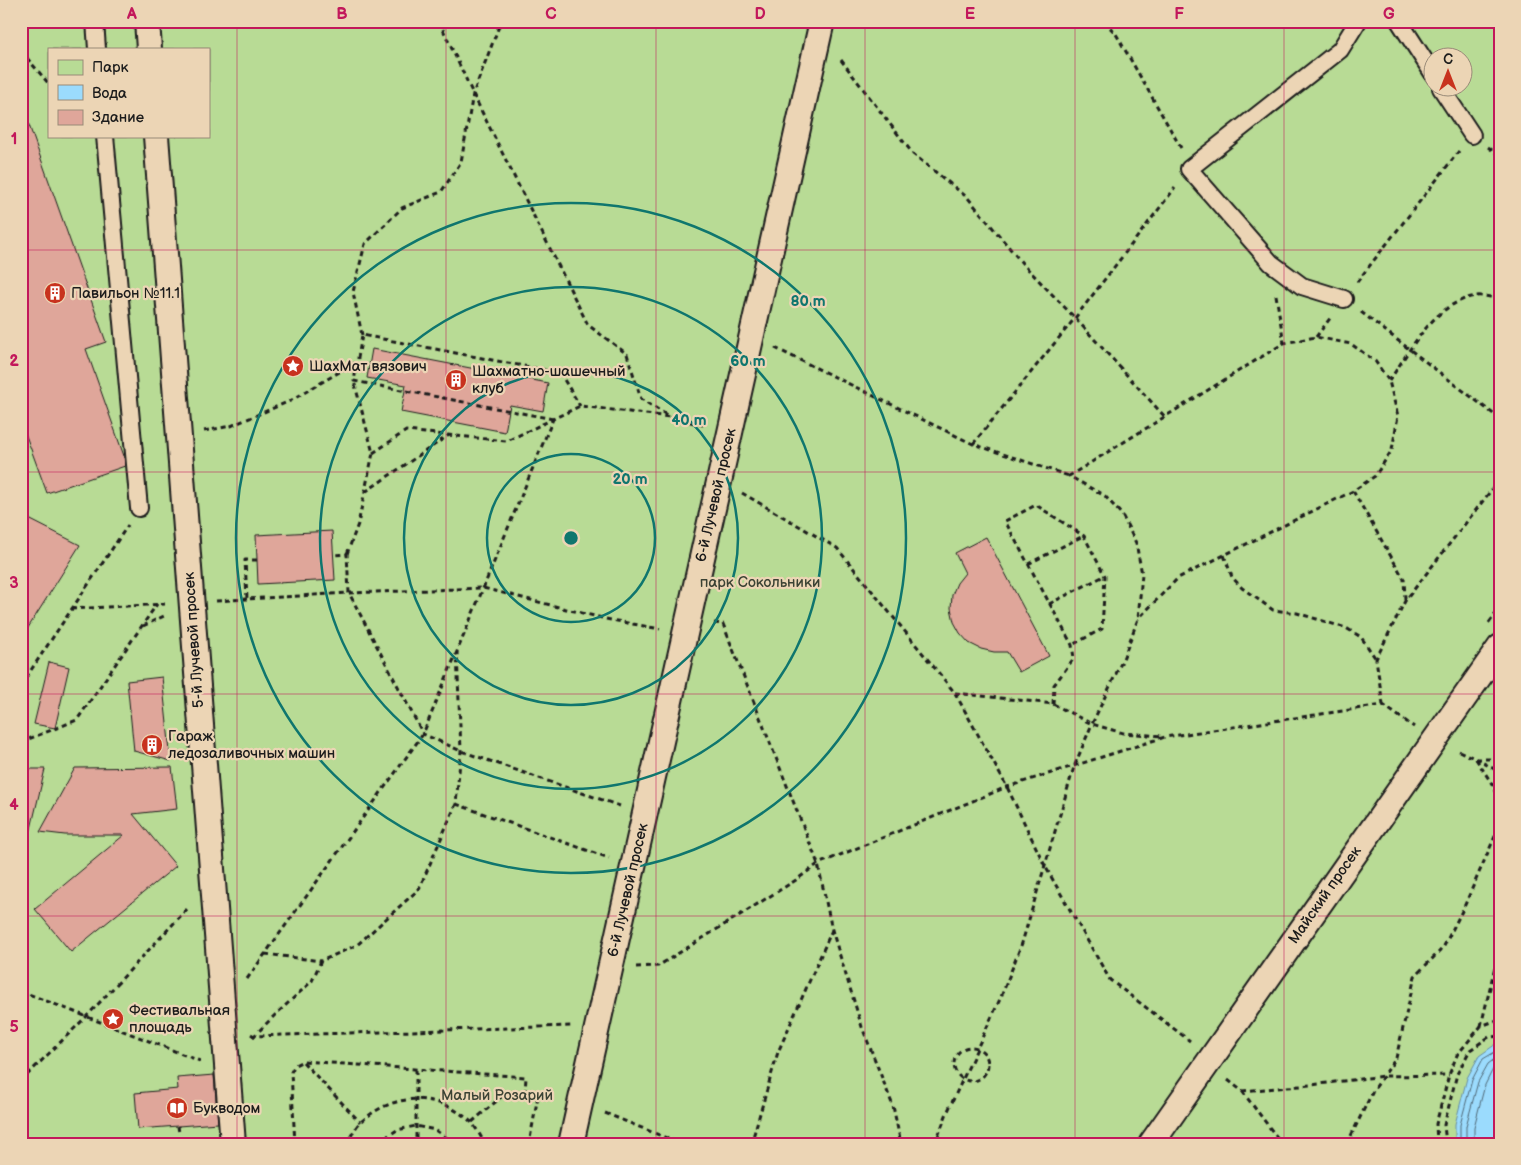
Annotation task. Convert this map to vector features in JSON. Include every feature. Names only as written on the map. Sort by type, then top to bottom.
[{"type":"street","points":[[147,21],[149,48]]},
{"type":"street","name":"6-й Лучевой просек","points":[[571,1144],[820,32]]},
{"type":"street","name":"5-й Лучевой просек","points":[[156,138],[233,1144]]},
{"type":"street","name":"Майский просек","points":[[1150,1144],[1500,647]]},
{"type":"lane","points":[[95,21],[97,48]]},
{"type":"lane","points":[[1344,299],[1302,286],[1271,263],[1189,170],[1340,50],[1358,21]]},
{"type":"lane","points":[[1399,21],[1424,60]]},
{"type":"lane","points":[[1448,98],[1472,135]]},
{"type":"lane","points":[[105,138],[139,508]]},
{"type":"path","points":[[440,21],[588,325],[627,354],[641,399],[670,417]]},
{"type":"path","points":[[501,21],[474,94],[461,162],[441,192],[402,208],[365,244],[353,292],[362,335],[354,381],[374,453],[358,524],[347,554],[349,593],[422,734],[461,751],[624,808]]},
{"type":"path","points":[[973,444],[1076,318],[1189,170],[1179,143],[1116,34],[1104,21]]},
{"type":"path","points":[[820,32],[914,154],[968,198],[1022,263],[1076,318],[1166,418]]},
{"type":"path","points":[[21,51],[48,83]]},
{"type":"path","points":[[1316,337],[1472,135]]},
{"type":"path","points":[[1271,263],[1284,343]]},
{"type":"path","points":[[1390,381],[1427,327],[1449,306],[1477,296],[1500,298]]},
{"type":"path","points":[[1344,299],[1500,419]]},
{"type":"path","points":[[362,335],[560,373],[580,406]]},
{"type":"path","points":[[1070,476],[1284,343],[1316,337],[1351,344],[1375,360],[1390,381],[1398,416],[1392,450],[1375,476],[1353,491],[1178,578],[1138,619]]},
{"type":"path","points":[[751,339],[973,444],[1070,476],[1105,496],[1122,515],[1136,543],[1142,574],[1138,619],[1123,659],[1074,767],[1022,943],[1002,997],[947,1113],[935,1144]]},
{"type":"path","points":[[179,436],[231,426],[290,401],[358,360]]},
{"type":"path","points":[[354,381],[553,419]]},
{"type":"path","points":[[374,453],[406,431],[507,441],[580,406],[670,417],[731,430]]},
{"type":"path","points":[[223,1012],[422,734],[553,419]]},
{"type":"path","points":[[365,492],[450,435]]},
{"type":"path","points":[[1376,659],[1405,600],[1500,479]]},
{"type":"path","points":[[720,482],[837,548],[885,610],[955,693],[1007,788],[1045,866],[1110,980],[1192,1042],[1242,1091],[1282,1144]]},
{"type":"path","points":[[1353,491],[1404,579],[1405,600]]},
{"type":"path","points":[[1053,704],[1054,685],[1074,658],[1072,645],[1005,521],[1036,505],[1084,536],[1105,576],[1102,629],[1072,645]]},
{"type":"path","points":[[21,685],[139,508]]},
{"type":"path","points":[[1028,564],[1084,536]]},
{"type":"path","points":[[334,555],[347,554]]},
{"type":"path","points":[[1224,555],[1232,577],[1242,588],[1273,610],[1297,613],[1346,628],[1361,637],[1376,659],[1383,705]]},
{"type":"path","points":[[257,560],[244,560],[247,599],[483,588],[606,619],[664,630]]},
{"type":"path","points":[[1049,604],[1105,576]]},
{"type":"path","points":[[21,742],[77,720],[157,604],[71,609]]},
{"type":"path","points":[[712,623],[723,624],[818,864],[832,930],[862,1027],[893,1106],[902,1144]]},
{"type":"path","points":[[265,954],[322,961],[357,944],[419,889],[456,804],[461,751],[457,651]]},
{"type":"path","points":[[955,693],[1053,704],[1092,724],[1123,733],[1165,737]]},
{"type":"path","points":[[611,966],[658,966],[796,880],[818,864],[1007,788],[1165,737],[1383,705],[1416,729],[1435,739]]},
{"type":"path","points":[[1476,758],[1500,759]]},
{"type":"path","points":[[1476,758],[1500,772]]},
{"type":"path","points":[[1476,758],[1500,800]]},
{"type":"path","points":[[456,804],[612,859]]},
{"type":"path","points":[[1347,1144],[1373,1091],[1396,1058],[1416,976],[1443,948],[1500,828]]},
{"type":"path","points":[[21,1082],[86,1017],[183,913]]},
{"type":"path","points":[[751,1144],[778,1052],[832,930]]},
{"type":"path","points":[[1437,1144],[1436,1124],[1449,1076],[1457,1055],[1481,1026],[1500,938]]},
{"type":"path","points":[[1497,958],[1500,953]]},
{"type":"path","points":[[322,961],[312,981],[254,1036],[574,1026]]},
{"type":"path","points":[[21,991],[209,1064]]},
{"type":"path","points":[[1481,1026],[1500,1019]]},
{"type":"path","points":[[1446,1144],[1444,1125],[1457,1074],[1470,1050],[1489,1037],[1500,1036]]},
{"type":"path","points":[[969,1047],[978,1048],[985,1054],[988,1063],[986,1072],[980,1079],[972,1082],[963,1080],[956,1074],[953,1066],[955,1056],[961,1050],[969,1047]]},
{"type":"path","points":[[303,1062],[360,1122]]},
{"type":"path","points":[[295,1144],[291,1072],[296,1065],[303,1062],[526,1077],[525,1092]]},
{"type":"path","points":[[416,1070],[416,1144]]},
{"type":"path","points":[[1242,1091],[1384,1076],[1449,1076]]},
{"type":"path","points":[[472,1122],[506,1093],[525,1092],[538,1096],[529,1144]]},
{"type":"path","points":[[347,1144],[360,1122],[385,1104],[416,1098],[446,1104],[472,1122],[485,1144]]},
{"type":"path","points":[[604,1113],[680,1144]]},
{"type":"path","points":[[1436,1124],[1444,1125]]},
{"type":"path","points":[[178,1126],[179,1133]]},
{"type":"path","points":[[379,1144],[396,1130],[416,1126],[435,1130],[453,1144]]},
{"type":"green space","name":"парк Сокольники","points":[[21,21],[1500,21],[1500,1144],[21,1144]]},
{"type":"water","points":[[1496,1044],[1500,1044],[1500,1144],[1455,1144],[1455,1124],[1467,1078],[1479,1056]]},
{"type":"building","name":"Павильон №11.1","points":[[21,111],[24,111],[106,342],[86,349],[124,456],[125,466],[47,493],[21,422]]},
{"type":"building","name":"Шахматно-шашечный клуб","points":[[372,349],[548,383],[543,411],[510,405],[505,432],[401,412],[406,385],[367,378]]},
{"type":"building","points":[[21,515],[80,545],[21,639]]},
{"type":"building","points":[[332,531],[335,580],[258,584],[256,535]]},
{"type":"building","points":[[986,537],[1049,656],[1019,672],[1007,652],[981,649],[969,643],[960,633],[954,622],[951,608],[952,595],[957,583],[965,573],[955,553]]},
{"type":"building","points":[[49,662],[69,667],[55,728],[34,724]]},
{"type":"building","points":[[162,677],[171,761],[134,751],[127,681]]},
{"type":"building","points":[[172,767],[177,809],[133,814],[176,866],[71,952],[35,909],[124,835],[65,835],[40,832],[75,768]]},
{"type":"building","points":[[21,769],[45,769],[30,833],[21,832]]},
{"type":"building","name":"Букводом","points":[[214,1075],[218,1123],[138,1129],[135,1093],[178,1089],[177,1078]]},
{"type":"place","name":"Павильон №11.1","points":[[55,293]]},
{"type":"place","name":"ШахМат вязович","points":[[293,366]]},
{"type":"place","name":"Шахматно-шашечный клуб","points":[[456,380]]},
{"type":"place","name":"Гараж ледозаливочных машин","points":[[152,745]]},
{"type":"place","name":"Фестивальная площадь","points":[[113,1019]]},
{"type":"place","name":"Букводом","points":[[177,1108]]},
{"type":"park label","name":"Малый Розарий","points":[[497,1095]]}]
